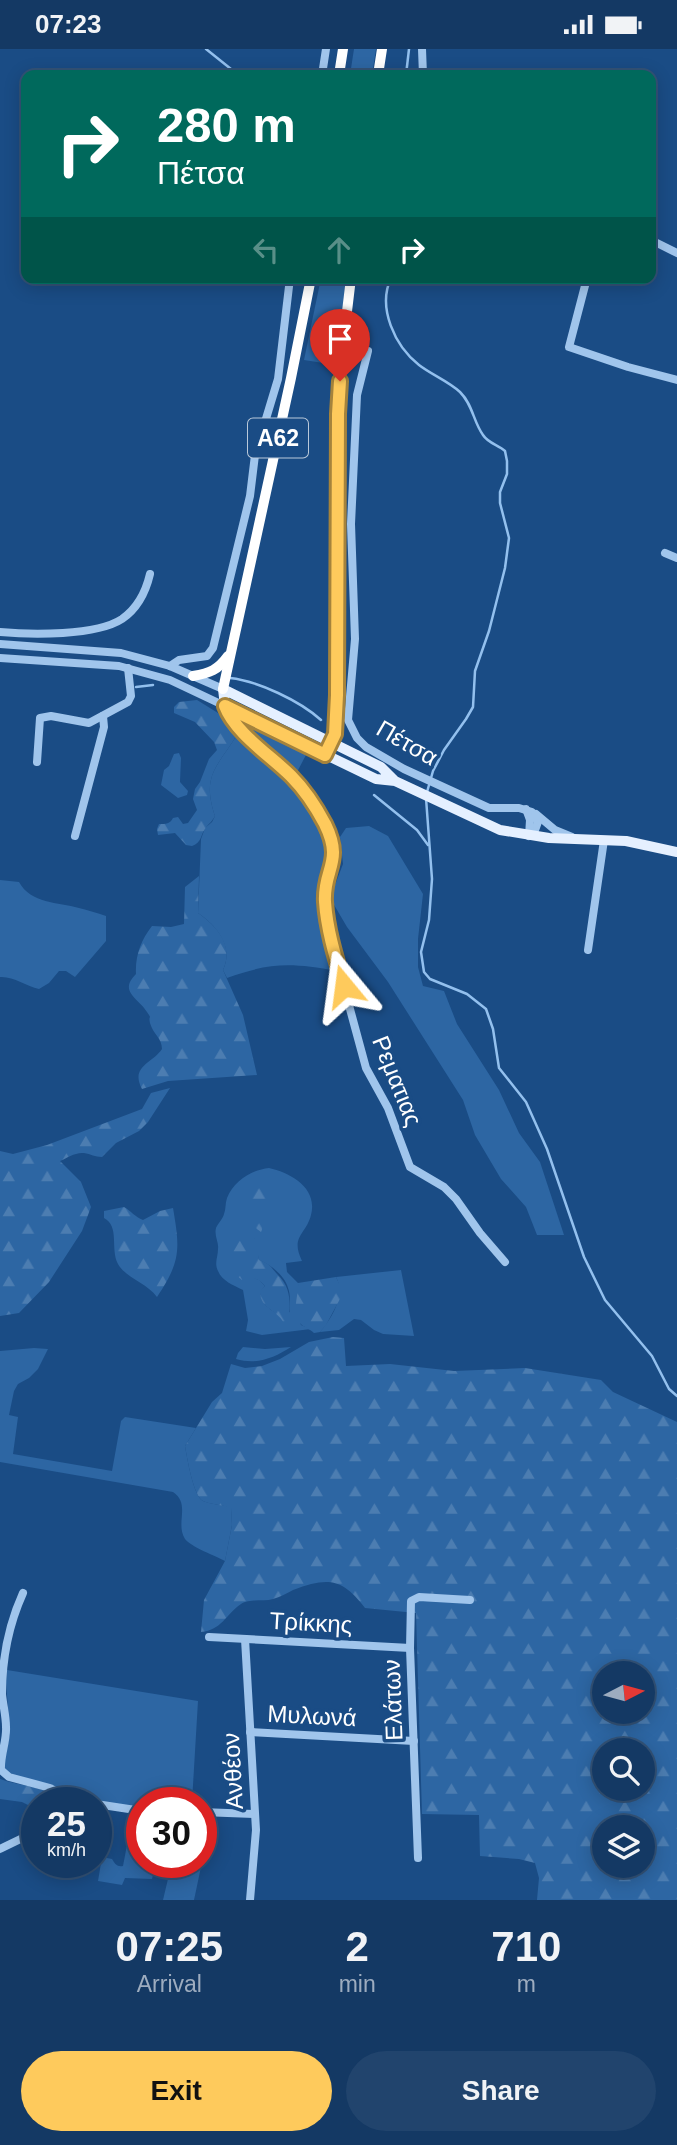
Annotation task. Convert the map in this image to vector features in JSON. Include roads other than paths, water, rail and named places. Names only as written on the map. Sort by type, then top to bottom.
[{"type":"highway","points":[[340,70],[343,49]]},
{"type":"highway","points":[[380,70],[382,49]]},
{"type":"highway","name":"Α62","points":[[229,654],[310,284]]},
{"type":"highway","name":"Α62","points":[[332,742],[337,717],[338,414],[350,284]]},
{"type":"highway","points":[[193,676],[218,669],[229,654]]},
{"type":"highway","points":[[223,689],[229,654]]},
{"type":"main road","name":"Πέτσα","points":[[223,689],[381,767],[395,781],[500,830],[529,836],[647,844],[677,852]]},
{"type":"main road","points":[[223,689],[225,706]]},
{"type":"main road","name":"Πέτσα","points":[[225,706],[376,779],[395,781]]},
{"type":"main road","points":[[325,755],[332,742]]},
{"type":"street","points":[[322,70],[326,49]]},
{"type":"street","points":[[422,49],[423,70]]},
{"type":"street","points":[[656,242],[677,253]]},
{"type":"street","points":[[170,666],[179,660],[207,656],[213,648],[250,496],[255,455],[278,379],[289,284]]},
{"type":"street","points":[[585,284],[569,347],[677,380]]},
{"type":"street","name":"Πέτσα","points":[[368,351],[357,395],[351,524],[355,639],[348,720],[357,738],[366,747],[404,769],[480,805],[529,810]]},
{"type":"street","points":[[666,554],[677,558]]},
{"type":"street","points":[[0,632],[45,635],[114,623],[129,614],[136,605],[150,574]]},
{"type":"street","points":[[0,644],[111,652],[141,657],[170,666],[223,689]]},
{"type":"street","points":[[0,658],[128,668],[170,680],[225,706]]},
{"type":"street","points":[[37,762],[39,722],[43,717],[89,723],[103,716],[130,700],[128,668]]},
{"type":"street","name":"Ρεματιας","points":[[225,706],[233,722],[303,790],[327,828],[334,855],[325,893],[330,940],[366,1068],[388,1108],[410,1167],[444,1187],[505,1262]]},
{"type":"street","points":[[75,836],[104,727],[103,716]]},
{"type":"street","points":[[529,810],[529,836]]},
{"type":"street","points":[[529,810],[555,830],[578,840]]},
{"type":"street","points":[[588,950],[604,840]]},
{"type":"street","points":[[23,1593],[12,1622],[4,1668],[2,1692],[6,1730],[1,1770],[9,1777],[46,1787]]},
{"type":"street","name":"Ελάτων","points":[[418,1858],[410,1605],[414,1598],[470,1600]]},
{"type":"street","name":"Τρίκκης","points":[[209,1637],[410,1648]]},
{"type":"street","name":"Ανθέον","points":[[245,1639],[256,1830],[256,1856],[250,1900]]},
{"type":"street","name":"Μυλωνά","points":[[250,1732],[414,1741]]},
{"type":"street","points":[[217,1813],[254,1814]]},
{"type":"street","points":[[0,1849],[21,1839]]},
{"type":"waterway","points":[[206,49],[232,70]]},
{"type":"waterway","points":[[407,70],[409,49]]},
{"type":"waterway","points":[[389,284],[387,314],[403,348],[419,365],[460,392],[468,402],[483,435],[505,451],[507,461],[507,474],[500,492],[500,503],[509,538],[505,568],[489,631],[475,671],[473,707],[444,750],[433,771],[427,792]]},
{"type":"waterway","points":[[230,678],[278,693],[321,720]]},
{"type":"waterway","points":[[136,687],[153,685]]},
{"type":"waterway","points":[[374,795],[417,830],[428,845]]},
{"type":"waterway","points":[[426,798],[432,879],[429,920],[421,952],[424,972],[430,979],[467,994],[486,1009],[493,1029],[499,1068],[526,1102],[547,1149],[584,1257],[605,1300],[652,1356],[669,1389],[677,1396]]}]
